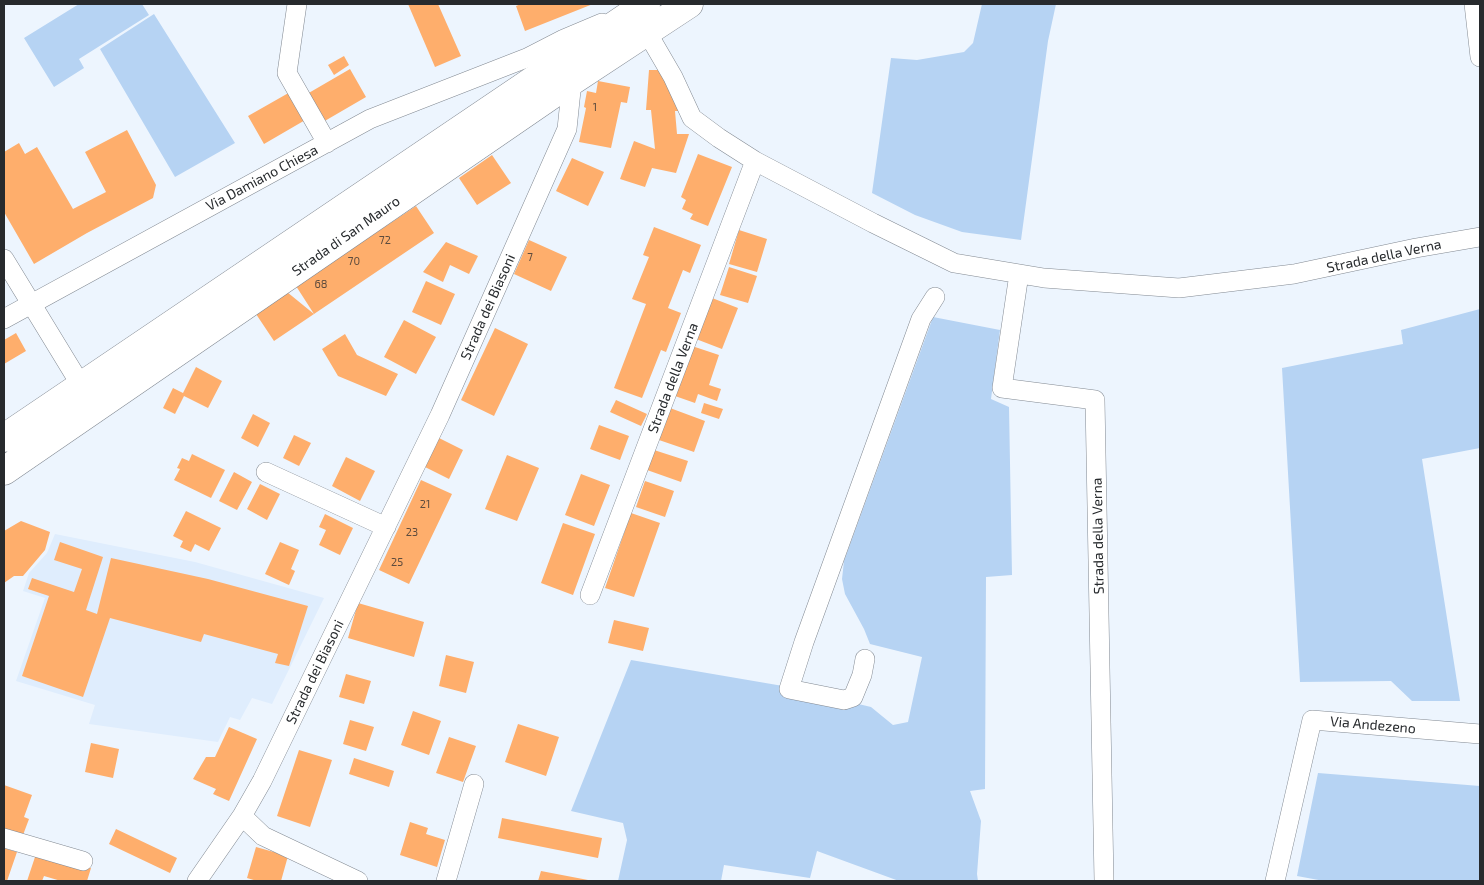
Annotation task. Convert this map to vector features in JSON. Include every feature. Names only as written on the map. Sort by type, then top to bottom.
[{"type":"main road","name":"Strada di San Mauro","points":[[4,438],[550,69],[642,16],[690,4]]},
{"type":"main road","name":"Strada di San Mauro","points":[[4,471],[96,409],[550,69]]},
{"type":"street","points":[[297,4],[287,73],[327,143]]},
{"type":"street","points":[[1474,4],[1480,57]]},
{"type":"street","name":"Strada della Verna","points":[[642,16],[692,118],[755,161],[954,263],[1044,278],[1179,288],[1294,274],[1416,248],[1480,237]]},
{"type":"street","name":"Via Damiano Chiesa","points":[[4,319],[370,119],[550,69]]},
{"type":"street","name":"Strada dei Biasoni","points":[[197,881],[242,816],[262,781],[440,415],[567,129],[550,69]]},
{"type":"street","name":"Strada della Verna","points":[[590,595],[755,161]]},
{"type":"street","points":[[4,259],[96,409]]},
{"type":"street","name":"Strada della Verna","points":[[1019,274],[1002,388],[1095,400],[1104,881]]},
{"type":"street","points":[[864,660],[862,675],[853,697],[844,700],[789,689],[804,642],[920,320],[935,296]]},
{"type":"street","points":[[266,472],[386,527]]},
{"type":"street","name":"Via Andezeno","points":[[1275,881],[1312,720],[1480,734]]},
{"type":"street","points":[[446,881],[474,784]]},
{"type":"street","points":[[242,816],[263,836],[358,881]]},
{"type":"street","points":[[4,838],[83,861]]},
{"type":"shaded area","points":[[79,4],[142,4],[149,15],[79,59],[84,68],[54,87],[24,38]]},
{"type":"shaded area","points":[[982,4],[1056,4],[1048,41],[1021,240],[962,232],[915,215],[872,193],[891,58],[917,60],[964,52],[973,43]]},
{"type":"shaded area","points":[[154,14],[235,143],[175,177],[100,49]]},
{"type":"shaded area","points":[[1480,309],[1480,448],[1422,459],[1460,701],[1412,701],[1391,681],[1300,682],[1282,368],[1403,344],[1401,330]]},
{"type":"shaded area","points":[[933,317],[1000,330],[991,399],[1009,407],[1012,575],[986,577],[985,789],[970,791],[981,821],[978,881],[899,881],[817,851],[810,878],[724,865],[721,881],[618,881],[627,840],[623,823],[571,811],[631,660],[783,686],[871,707],[893,725],[908,722],[922,657],[870,644],[845,594],[842,579],[844,561]]},
{"type":"shaded area","points":[[55,534],[195,562],[324,598],[272,704],[252,698],[240,720],[230,717],[218,742],[89,724],[95,705],[16,681],[45,598],[23,591],[29,573],[47,553]]},
{"type":"shaded area","points":[[1318,773],[1480,786],[1480,881],[1324,881],[1297,876]]},
{"type":"building","points":[[408,4],[438,4],[461,56],[435,67]]},
{"type":"building","points":[[521,4],[593,4],[525,31],[516,6]]},
{"type":"building","points":[[344,56],[349,65],[334,75],[328,65]]},
{"type":"building","points":[[350,69],[366,97],[323,122],[307,94]]},
{"type":"building","points":[[649,70],[663,70],[680,111],[675,111],[677,134],[689,134],[676,173],[652,168],[645,187],[620,179],[634,141],[655,149],[651,110],[646,110]]},
{"type":"building","points":[[598,81],[630,87],[627,103],[621,102],[611,148],[579,142],[586,108],[584,107],[587,91],[596,93]]},
{"type":"building","points":[[292,91],[307,119],[264,144],[248,116]]},
{"type":"building","points":[[127,130],[156,185],[153,198],[34,264],[4,212],[4,152],[19,143],[25,154],[37,147],[73,209],[106,192],[85,152]]},
{"type":"building","points":[[698,154],[732,167],[708,226],[690,219],[693,214],[682,209],[686,200],[681,197]]},
{"type":"building","points":[[492,155],[511,183],[477,205],[459,178]]},
{"type":"building","points":[[572,158],[604,172],[588,206],[556,191]]},
{"type":"building","points":[[416,206],[434,233],[314,314],[296,286]]},
{"type":"building","points":[[654,227],[701,245],[690,273],[683,270],[668,308],[681,313],[666,352],[661,350],[642,398],[614,388],[646,304],[632,299],[649,257],[643,255]]},
{"type":"building","points":[[739,230],[767,239],[757,272],[729,264]]},
{"type":"building","points":[[529,240],[567,257],[551,291],[514,274]]},
{"type":"building","points":[[446,242],[478,256],[469,274],[450,265],[443,282],[423,272]]},
{"type":"building","points":[[729,267],[757,276],[748,303],[720,295]]},
{"type":"building","points":[[426,281],[455,294],[441,325],[412,312]]},
{"type":"building","points":[[287,292],[314,314],[274,341],[256,314]]},
{"type":"building","points":[[712,298],[738,308],[722,349],[696,339]]},
{"type":"building","points":[[404,320],[436,337],[416,374],[384,357]]},
{"type":"building","points":[[495,328],[528,344],[494,416],[461,400]]},
{"type":"building","points":[[16,333],[26,351],[4,364],[4,340]]},
{"type":"building","points":[[345,334],[357,355],[398,374],[386,396],[338,376],[322,349]]},
{"type":"building","points":[[692,346],[719,355],[709,385],[721,389],[717,401],[698,394],[695,403],[675,396]]},
{"type":"building","points":[[196,367],[222,381],[208,408],[184,396],[175,414],[163,408],[173,388],[183,393]]},
{"type":"building","points":[[616,400],[647,414],[641,426],[610,412]]},
{"type":"building","points":[[704,403],[723,409],[719,419],[701,413]]},
{"type":"building","points":[[670,408],[705,421],[694,452],[659,440]]},
{"type":"building","points":[[253,414],[270,423],[258,447],[241,438]]},
{"type":"building","points":[[599,425],[629,436],[620,460],[590,449]]},
{"type":"building","points":[[294,435],[311,443],[299,466],[283,458]]},
{"type":"building","points":[[437,437],[463,450],[449,479],[423,466]]},
{"type":"building","points":[[654,450],[688,461],[681,482],[647,470]]},
{"type":"building","points":[[192,454],[225,470],[211,498],[174,480],[180,469],[177,468],[182,458],[189,461]]},
{"type":"building","points":[[507,455],[539,468],[517,521],[485,509]]},
{"type":"building","points":[[346,457],[375,471],[360,501],[332,486]]},
{"type":"building","points":[[234,472],[252,482],[237,510],[219,501]]},
{"type":"building","points":[[581,474],[610,485],[594,526],[565,515]]},
{"type":"building","points":[[421,480],[452,494],[409,584],[379,570]]},
{"type":"building","points":[[645,481],[674,491],[665,517],[636,507]]},
{"type":"building","points":[[260,484],[280,494],[267,520],[247,509]]},
{"type":"building","points":[[186,511],[221,528],[209,551],[195,544],[191,552],[180,547],[183,541],[173,536]]},
{"type":"building","points":[[631,513],[660,523],[634,597],[605,588]]},
{"type":"building","points":[[325,514],[353,528],[340,555],[319,545],[326,530],[319,527]]},
{"type":"building","points":[[21,521],[50,532],[45,550],[23,576],[14,576],[4,583],[4,531]]},
{"type":"building","points":[[563,523],[595,534],[573,595],[541,583]]},
{"type":"building","points":[[60,542],[103,557],[86,610],[97,614],[111,558],[208,579],[308,606],[289,666],[275,663],[278,654],[204,634],[201,642],[110,618],[83,697],[22,676],[49,596],[28,589],[32,578],[74,592],[82,569],[54,560]]},
{"type":"building","points":[[280,542],[299,550],[291,569],[295,571],[289,585],[265,574]]},
{"type":"building","points":[[358,603],[424,622],[414,657],[348,638]]},
{"type":"building","points":[[614,620],[649,628],[643,651],[608,643]]},
{"type":"building","points":[[446,655],[474,662],[466,693],[439,686]]},
{"type":"building","points":[[346,674],[371,681],[364,704],[339,697]]},
{"type":"building","points":[[413,711],[441,721],[429,755],[401,745]]},
{"type":"building","points":[[350,720],[374,727],[366,751],[343,744]]},
{"type":"building","points":[[518,724],[559,737],[546,776],[505,762]]},
{"type":"building","points":[[229,727],[257,739],[229,801],[213,794],[216,789],[193,779],[206,757],[215,757]]},
{"type":"building","points":[[449,737],[476,746],[463,782],[436,773]]},
{"type":"building","points":[[91,743],[119,749],[113,778],[85,772]]},
{"type":"building","points":[[299,750],[332,760],[310,827],[277,816]]},
{"type":"building","points":[[354,758],[394,771],[389,787],[349,774]]},
{"type":"building","points":[[4,785],[32,795],[24,817],[29,819],[23,835],[4,828]]},
{"type":"building","points":[[502,818],[602,838],[598,858],[498,838]]},
{"type":"building","points":[[410,822],[428,828],[426,834],[445,840],[437,867],[400,855]]},
{"type":"building","points":[[116,829],[177,858],[170,873],[109,844]]},
{"type":"building","points":[[256,847],[288,856],[281,881],[257,881],[247,878]]},
{"type":"building","points":[[4,848],[17,852],[7,881],[4,881]]},
{"type":"building","points":[[37,851],[91,868],[87,881],[61,881],[44,876],[42,881],[27,881]]},
{"type":"building","points":[[541,871],[588,880],[588,881],[538,881]]}]
